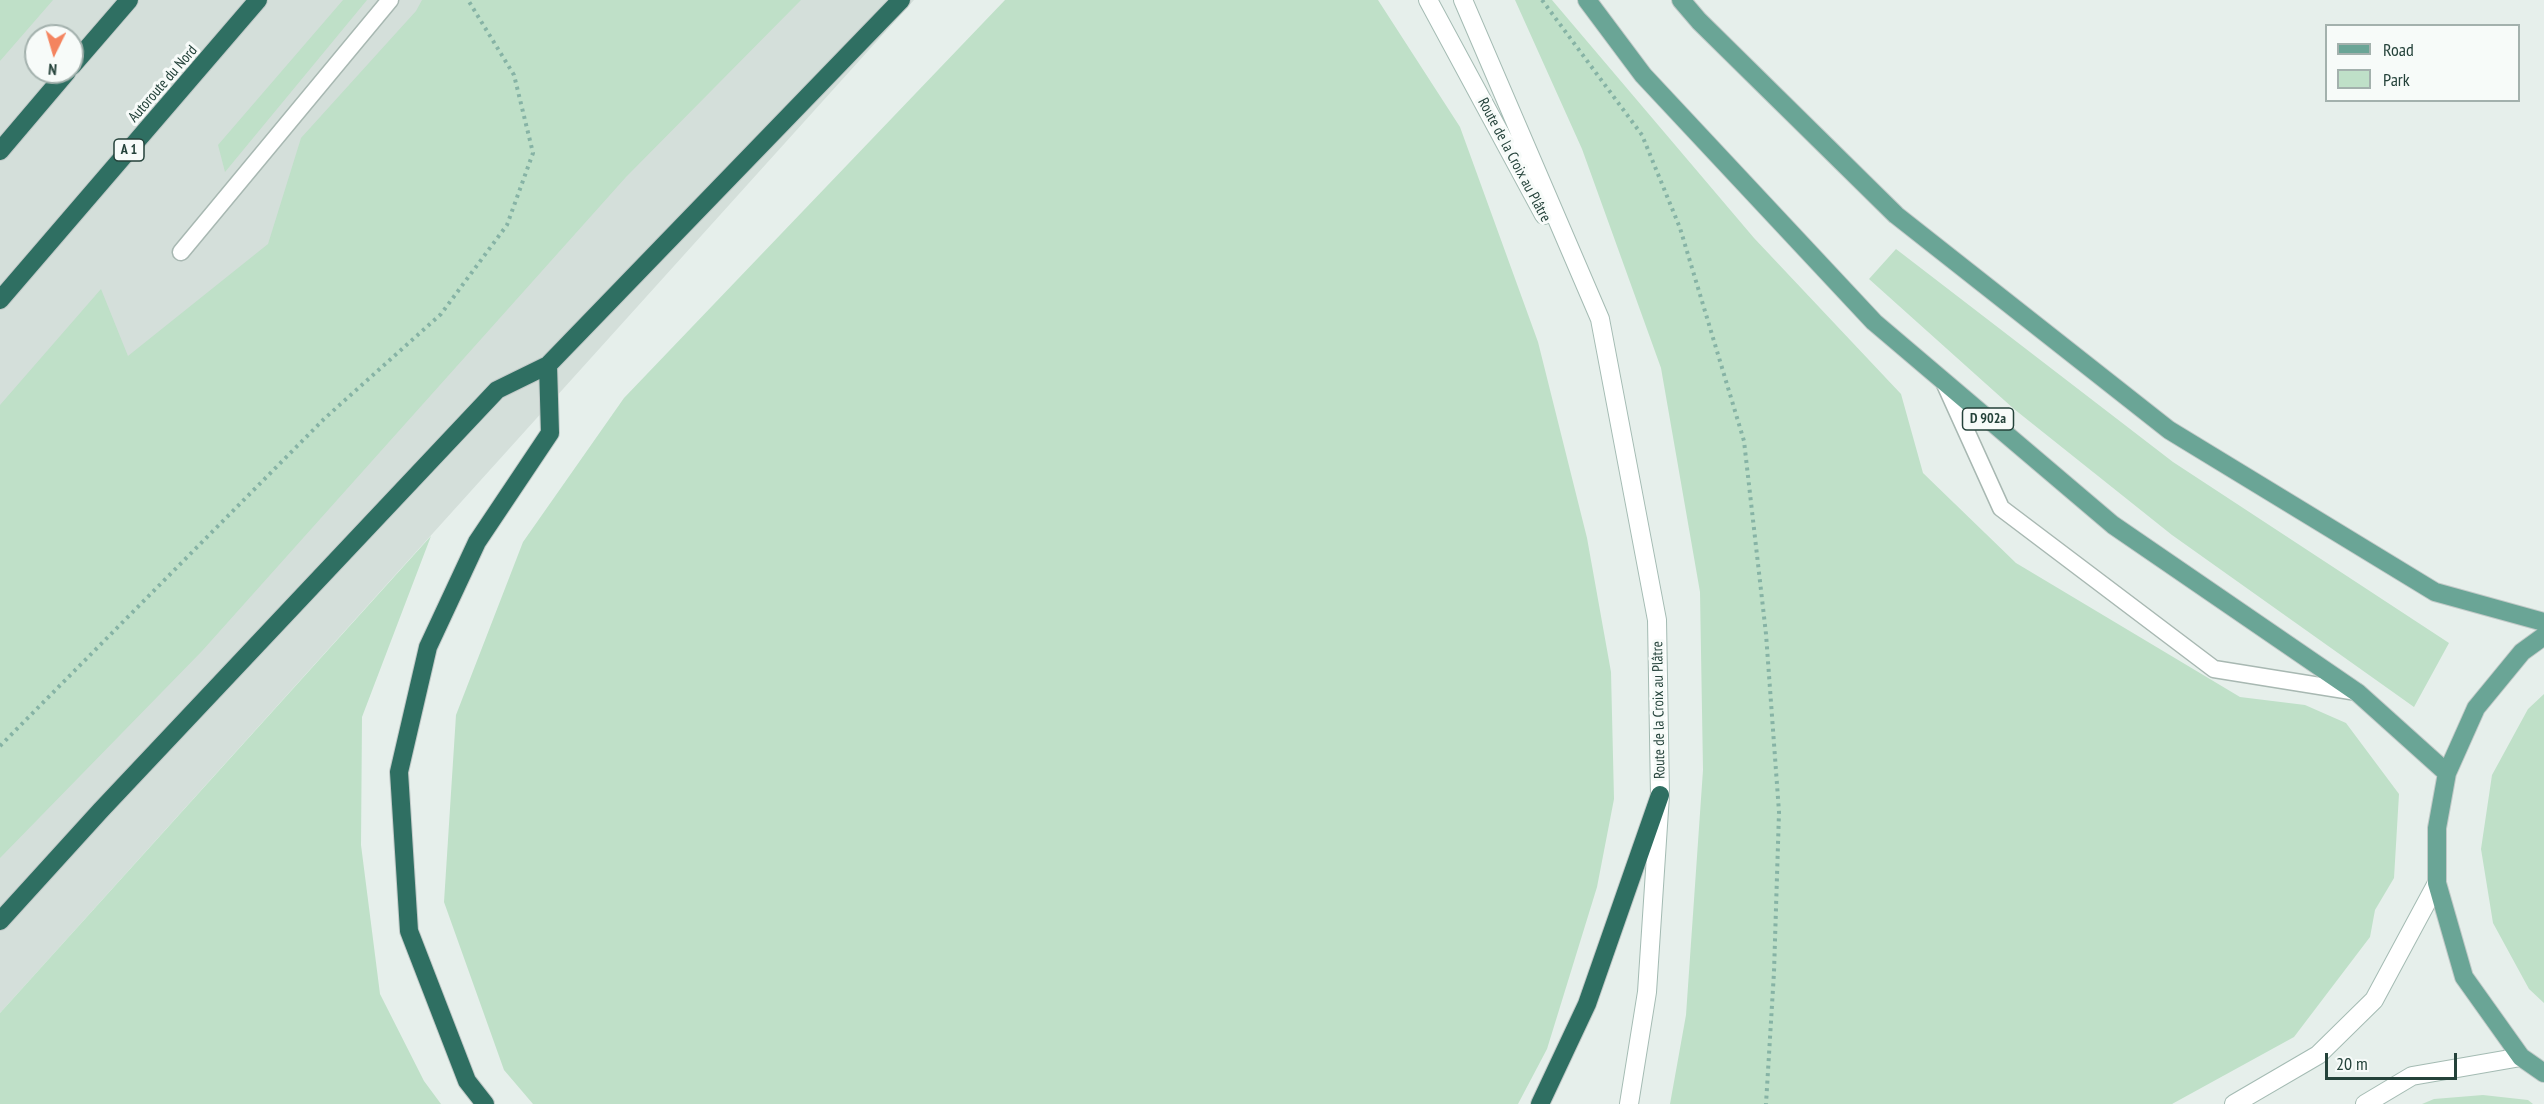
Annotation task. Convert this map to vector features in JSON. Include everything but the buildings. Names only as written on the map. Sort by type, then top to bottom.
[{"type":"highway","points":[[84,52],[129,0]]},
{"type":"highway","name":"Autoroute du Nord","points":[[0,300],[258,0]]},
{"type":"highway","points":[[0,921],[101,810],[497,390],[548,365],[901,0]]},
{"type":"highway","points":[[0,151],[57,84]]},
{"type":"highway","points":[[485,1104],[467,1081],[410,931],[399,772],[428,647],[477,542],[550,433],[548,365]]},
{"type":"highway","points":[[1540,1104],[1587,1004],[1660,795]]},
{"type":"main road","name":"Route de la Croix au Plâtre","points":[[1428,0],[1600,319]]},
{"type":"main road","name":"Route de la Croix au Plâtre","points":[[1463,0],[1600,319],[1657,620],[1660,795],[1647,992],[1629,1104]]},
{"type":"main road","name":"D 902a","points":[[1587,0],[1643,75],[1874,322],[2113,525],[2358,693],[2447,774]]},
{"type":"main road","points":[[1681,0],[1699,21],[1896,215],[2169,430],[2436,592],[2544,622]]},
{"type":"main road","points":[[2544,636],[2522,652],[2476,708],[2447,774],[2437,828],[2437,883],[2463,977],[2521,1057],[2544,1073]]},
{"type":"main road","points":[[2234,1104],[2318,1055],[2374,1000],[2437,883]]},
{"type":"main road","points":[[2365,1104],[2412,1076],[2521,1057]]},
{"type":"lane","points":[[181,252],[390,0]]},
{"type":"lane","points":[[1944,381],[2001,508],[2214,669],[2358,693]]},
{"type":"path","points":[[0,746],[324,419],[441,314],[507,225],[533,153],[514,75],[468,0]]},
{"type":"path","points":[[1542,0],[1642,135],[1680,228],[1744,441],[1766,634],[1779,812],[1774,972],[1766,1104]]},
{"type":"shaded area","points":[[0,0],[914,0],[0,1013]]},
{"type":"green space","points":[[0,0],[53,0],[32,24],[24,24],[24,33],[0,61]]},
{"type":"green space","points":[[343,0],[367,0],[225,172],[218,145]]},
{"type":"green space","points":[[422,0],[801,0],[626,177],[202,651],[0,858],[0,405],[101,289],[128,356],[268,244],[301,138],[416,11]]},
{"type":"green space","points":[[1005,0],[1378,0],[1460,127],[1538,342],[1587,538],[1611,672],[1614,799],[1597,887],[1547,1049],[1518,1104],[533,1104],[504,1070],[444,902],[456,715],[523,542],[624,398]]},
{"type":"green space","points":[[1515,0],[1552,0],[1754,238],[1901,394],[1923,473],[2016,563],[2240,697],[2305,705],[2346,723],[2399,794],[2394,878],[2375,910],[2370,937],[2294,1037],[2172,1104],[1670,1104],[1686,1015],[1703,770],[1700,592],[1661,368],[1582,149]]},
{"type":"green space","points":[[1896,249],[2173,462],[2449,643],[2414,707],[2172,535],[2014,409],[1869,279]]},
{"type":"green space","points":[[431,536],[362,717],[361,845],[380,994],[424,1081],[441,1104],[0,1104],[0,1013]]},
{"type":"green space","points":[[2544,694],[2544,1003],[2529,989],[2493,923],[2481,849],[2492,775],[2528,709]]},
{"type":"green space","points":[[2483,1095],[2528,1100],[2533,1104],[2422,1104],[2434,1099]]}]
